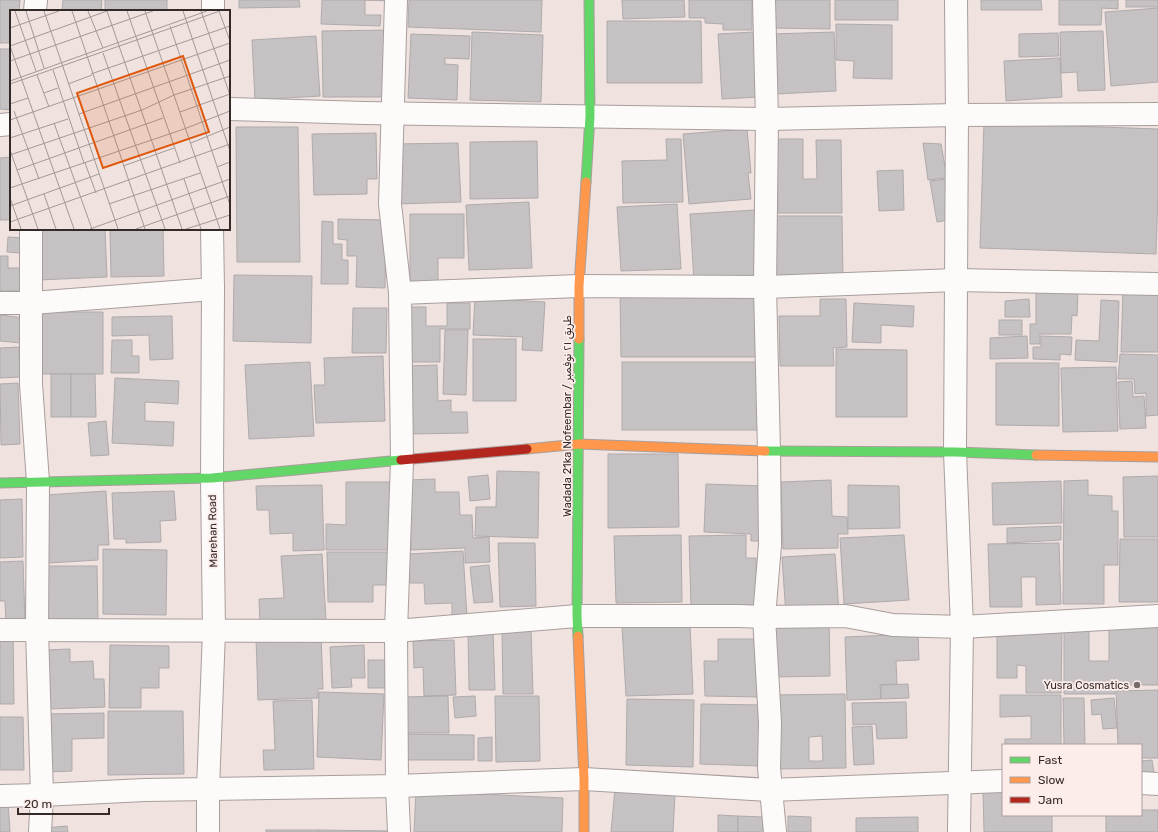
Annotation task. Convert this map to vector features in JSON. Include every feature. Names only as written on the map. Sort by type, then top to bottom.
[{"type":"street","points":[[35,10],[36,0]]},
{"type":"street","points":[[396,0],[390,204],[400,293],[402,461],[396,631],[397,786],[399,832]]},
{"type":"street","name":"Wadada 21ka Nofeembar / طريق ٢١ نوفمبر","points":[[584,832],[584,779],[577,616],[580,286],[590,116],[589,0]]},
{"type":"street","points":[[764,0],[768,119],[765,286],[770,545],[764,617],[770,723],[770,790],[775,832]]},
{"type":"street","points":[[956,0],[957,115],[955,452],[962,627],[960,832]]},
{"type":"street","points":[[230,109],[768,119],[957,115],[1158,114]]},
{"type":"street","points":[[0,125],[10,124]]},
{"type":"street","points":[[31,230],[31,384],[38,482],[37,630],[42,795],[40,832]]},
{"type":"street","name":"Marehan Road","points":[[208,832],[208,789],[214,631],[212,478],[212,230]]},
{"type":"street","points":[[400,293],[580,286],[765,286],[956,280],[1158,284]]},
{"type":"street","points":[[0,303],[32,302],[213,288]]},
{"type":"street","points":[[0,483],[212,478],[579,444],[769,451],[955,452],[1060,456],[1158,457]]},
{"type":"street","points":[[0,630],[396,631],[577,616],[845,616],[893,625],[962,627],[1158,616]]},
{"type":"street","points":[[0,796],[145,790],[397,786],[584,779],[770,790],[1002,781]]},
{"type":"street","points":[[1142,783],[1158,784]]},
{"type":"building","points":[[0,0],[20,0],[19,10],[10,10],[10,43],[0,43]]},
{"type":"building","points":[[63,0],[102,0],[101,10],[62,10]]},
{"type":"building","points":[[105,0],[167,0],[167,10],[105,10]]},
{"type":"building","points":[[239,0],[299,0],[300,7],[239,8]]},
{"type":"building","points":[[322,0],[365,0],[365,15],[381,15],[380,26],[321,24]]},
{"type":"building","points":[[365,0],[390,0],[390,1]]},
{"type":"building","points":[[409,0],[542,0],[541,32],[408,27]]},
{"type":"building","points":[[622,0],[684,0],[685,17],[623,19]]},
{"type":"building","points":[[689,0],[752,0],[752,30],[723,30],[723,24],[705,23],[705,18],[689,18]]},
{"type":"building","points":[[773,0],[830,0],[830,29],[772,28]]},
{"type":"building","points":[[835,0],[898,0],[898,20],[835,20]]},
{"type":"building","points":[[981,0],[1041,0],[1042,10],[981,10]]},
{"type":"building","points":[[1059,0],[1118,0],[1118,9],[1102,8],[1101,25],[1059,25]]},
{"type":"building","points":[[1126,0],[1158,0],[1158,7],[1126,7]]},
{"type":"building","points":[[1158,8],[1158,82],[1111,86],[1105,12]]},
{"type":"building","points":[[607,21],[701,21],[702,83],[607,83]]},
{"type":"building","points":[[836,24],[892,25],[892,79],[853,78],[854,61],[836,60]]},
{"type":"building","points":[[389,30],[390,97],[323,97],[322,31]]},
{"type":"building","points":[[1103,31],[1105,90],[1078,91],[1077,72],[1061,73],[1060,32]]},
{"type":"building","points":[[472,32],[543,35],[541,102],[470,100]]},
{"type":"building","points":[[754,32],[759,97],[722,99],[718,34]]},
{"type":"building","points":[[834,32],[836,91],[775,94],[772,34]]},
{"type":"building","points":[[1058,33],[1059,56],[1019,57],[1019,34]]},
{"type":"building","points":[[411,34],[470,36],[469,59],[445,58],[445,64],[458,65],[457,100],[408,98]]},
{"type":"building","points":[[316,36],[320,96],[255,100],[252,40]]},
{"type":"building","points":[[0,49],[10,49],[10,110],[0,109]]},
{"type":"building","points":[[1060,58],[1062,97],[1006,101],[1004,61]]},
{"type":"building","points":[[984,123],[1158,129],[1156,254],[980,248]]},
{"type":"building","points":[[236,127],[298,127],[300,262],[237,262]]},
{"type":"building","points":[[747,129],[751,173],[748,173],[751,199],[689,204],[683,134]]},
{"type":"building","points":[[376,133],[377,179],[367,179],[367,194],[314,195],[312,134]]},
{"type":"building","points":[[666,139],[681,139],[683,202],[623,203],[622,161],[667,160]]},
{"type":"building","points":[[777,139],[803,139],[803,179],[817,179],[816,140],[841,140],[842,213],[778,213]]},
{"type":"building","points":[[537,141],[538,198],[470,199],[470,142]]},
{"type":"building","points":[[458,143],[461,202],[397,204],[395,144]]},
{"type":"building","points":[[923,143],[941,144],[947,178],[928,180]]},
{"type":"building","points":[[10,157],[10,220],[0,220],[0,158]]},
{"type":"building","points":[[903,170],[904,210],[879,211],[877,171]]},
{"type":"building","points":[[948,179],[954,219],[937,222],[930,181]]},
{"type":"building","points":[[529,202],[532,268],[469,270],[466,205]]},
{"type":"building","points":[[677,204],[681,269],[621,271],[617,207]]},
{"type":"building","points":[[756,210],[760,279],[694,282],[690,214]]},
{"type":"building","points":[[410,214],[464,214],[464,258],[438,258],[438,285],[410,285]]},
{"type":"building","points":[[773,216],[842,216],[843,280],[774,280]]},
{"type":"building","points":[[338,219],[386,220],[385,288],[356,287],[357,256],[347,256],[347,240],[338,239]]},
{"type":"building","points":[[322,221],[333,222],[333,244],[342,244],[342,260],[348,260],[348,284],[321,284]]},
{"type":"building","points":[[36,230],[105,230],[107,277],[38,280]]},
{"type":"building","points":[[110,230],[163,230],[164,276],[111,277]]},
{"type":"building","points":[[8,237],[22,238],[21,253],[7,252]]},
{"type":"building","points":[[0,256],[8,256],[8,268],[22,268],[22,291],[0,291]]},
{"type":"building","points":[[234,275],[312,276],[311,343],[233,341]]},
{"type":"building","points":[[1036,289],[1078,290],[1077,316],[1072,315],[1071,334],[1040,334],[1040,344],[1030,344],[1030,324],[1036,324]]},
{"type":"building","points":[[757,290],[758,357],[621,357],[620,291]]},
{"type":"building","points":[[1123,290],[1158,290],[1158,352],[1121,352]]},
{"type":"building","points":[[475,298],[545,302],[542,351],[522,350],[523,337],[473,335]]},
{"type":"building","points":[[820,299],[846,299],[847,347],[833,348],[834,366],[780,366],[779,316],[820,316]]},
{"type":"building","points":[[1029,299],[1030,317],[1005,317],[1005,301]]},
{"type":"building","points":[[1101,300],[1119,301],[1117,362],[1075,360],[1076,340],[1099,341]]},
{"type":"building","points":[[447,303],[470,303],[470,329],[440,329],[440,362],[406,362],[406,307],[426,307],[426,326],[447,326]]},
{"type":"building","points":[[854,303],[914,306],[913,327],[881,325],[881,343],[852,342]]},
{"type":"building","points":[[353,308],[387,308],[386,353],[352,353]]},
{"type":"building","points":[[33,312],[103,312],[103,374],[34,374]]},
{"type":"building","points":[[0,315],[24,318],[21,343],[0,341]]},
{"type":"building","points":[[172,316],[173,359],[150,360],[149,335],[112,336],[112,317]]},
{"type":"building","points":[[999,320],[1022,320],[1022,335],[999,335]]},
{"type":"building","points":[[445,330],[468,330],[466,395],[443,394]]},
{"type":"building","points":[[1027,336],[1028,358],[990,359],[990,338]]},
{"type":"building","points":[[1041,336],[1072,337],[1071,355],[1060,354],[1060,360],[1033,359],[1033,347],[1041,347]]},
{"type":"building","points":[[473,339],[516,339],[516,401],[473,401]]},
{"type":"building","points":[[112,340],[132,340],[132,356],[139,356],[139,373],[111,373]]},
{"type":"building","points":[[19,347],[20,377],[0,378],[0,348]]},
{"type":"building","points":[[836,349],[907,350],[907,417],[836,417]]},
{"type":"building","points":[[1120,354],[1158,355],[1158,415],[1146,416],[1146,393],[1135,394],[1134,379],[1118,379]]},
{"type":"building","points":[[383,356],[385,421],[316,423],[314,385],[325,385],[324,358]]},
{"type":"building","points":[[310,362],[314,436],[249,439],[245,365]]},
{"type":"building","points":[[622,362],[758,362],[758,430],[622,430]]},
{"type":"building","points":[[996,363],[1059,363],[1059,426],[996,425]]},
{"type":"building","points":[[437,365],[438,401],[451,400],[451,412],[467,412],[468,433],[410,434],[409,366]]},
{"type":"building","points":[[1116,367],[1118,431],[1063,432],[1061,368]]},
{"type":"building","points":[[51,374],[71,374],[71,417],[51,417]]},
{"type":"building","points":[[71,374],[95,374],[96,417],[71,417]]},
{"type":"building","points":[[115,378],[179,381],[178,404],[145,402],[145,421],[174,422],[173,446],[112,443]]},
{"type":"building","points":[[1132,381],[1133,397],[1144,396],[1146,428],[1120,429],[1118,382]]},
{"type":"building","points":[[18,383],[20,444],[1,445],[0,384]]},
{"type":"building","points":[[106,421],[109,455],[91,456],[88,423]]},
{"type":"building","points":[[608,454],[678,454],[679,527],[608,528]]},
{"type":"building","points":[[497,471],[539,472],[538,538],[475,536],[476,507],[496,507]]},
{"type":"building","points":[[488,475],[490,499],[470,501],[468,477]]},
{"type":"building","points":[[1158,476],[1158,537],[1124,537],[1123,477]]},
{"type":"building","points":[[435,479],[435,492],[459,492],[460,515],[472,515],[473,538],[489,537],[490,562],[465,563],[465,548],[411,550],[408,480]]},
{"type":"building","points":[[831,480],[832,516],[847,517],[848,534],[838,534],[838,548],[783,549],[781,482]]},
{"type":"building","points":[[1088,480],[1088,495],[1112,496],[1112,511],[1118,511],[1118,565],[1104,565],[1104,604],[1063,604],[1064,481]]},
{"type":"building","points":[[1061,481],[1062,523],[993,525],[992,483]]},
{"type":"building","points":[[346,482],[392,482],[392,550],[326,550],[326,524],[346,525]]},
{"type":"building","points":[[706,484],[763,486],[761,541],[751,541],[751,534],[704,532]]},
{"type":"building","points":[[322,485],[324,550],[293,551],[293,533],[270,534],[269,510],[257,510],[256,486]]},
{"type":"building","points":[[848,485],[899,486],[900,528],[848,529]]},
{"type":"building","points":[[106,491],[109,545],[98,545],[98,560],[49,563],[45,495]]},
{"type":"building","points":[[174,491],[176,520],[160,521],[161,542],[126,543],[126,539],[114,539],[112,493]]},
{"type":"building","points":[[22,499],[23,557],[0,558],[0,500]]},
{"type":"building","points":[[1061,526],[1061,540],[1007,543],[1007,528]]},
{"type":"building","points":[[681,535],[682,602],[616,603],[614,536]]},
{"type":"building","points":[[746,535],[746,558],[756,558],[757,605],[691,607],[689,536]]},
{"type":"building","points":[[904,535],[909,600],[844,604],[840,538]]},
{"type":"building","points":[[1120,539],[1158,539],[1158,602],[1119,602]]},
{"type":"building","points":[[498,543],[535,543],[536,606],[500,607]]},
{"type":"building","points":[[1059,543],[1061,604],[1036,605],[1036,577],[1021,577],[1022,607],[990,607],[988,544]]},
{"type":"building","points":[[103,549],[167,550],[166,615],[103,614]]},
{"type":"building","points":[[463,551],[467,617],[452,618],[452,603],[425,604],[424,583],[410,583],[409,554]]},
{"type":"building","points":[[327,552],[390,552],[390,585],[373,585],[373,602],[328,602]]},
{"type":"building","points":[[322,554],[326,620],[260,623],[259,599],[284,598],[281,556]]},
{"type":"building","points":[[835,554],[839,613],[786,616],[782,557]]},
{"type":"building","points":[[23,561],[25,623],[6,623],[5,601],[0,601],[0,562]]},
{"type":"building","points":[[489,565],[493,602],[474,603],[470,567]]},
{"type":"building","points":[[46,566],[97,566],[98,620],[47,621]]},
{"type":"building","points":[[829,619],[830,676],[771,677],[770,620]]},
{"type":"building","points":[[690,624],[693,694],[626,696],[622,626]]},
{"type":"building","points":[[1158,625],[1158,685],[1114,685],[1115,694],[1064,694],[1064,629],[1089,629],[1089,661],[1109,661],[1109,626]]},
{"type":"building","points":[[502,629],[531,629],[533,694],[503,694]]},
{"type":"building","points":[[468,630],[493,630],[495,690],[469,690]]},
{"type":"building","points":[[997,631],[1062,631],[1061,693],[1026,693],[1026,666],[1017,665],[1017,678],[997,678]]},
{"type":"building","points":[[13,632],[14,704],[0,704],[0,633]]},
{"type":"building","points":[[918,634],[919,660],[896,661],[897,684],[880,685],[881,699],[847,700],[845,637]]},
{"type":"building","points":[[321,635],[323,689],[318,689],[318,698],[258,700],[256,637]]},
{"type":"building","points":[[718,639],[761,639],[761,697],[705,696],[704,661],[718,661]]},
{"type":"building","points":[[454,640],[456,695],[424,696],[423,667],[414,668],[413,641]]},
{"type":"building","points":[[110,645],[169,646],[169,668],[159,668],[159,688],[141,688],[141,708],[109,708]]},
{"type":"building","points":[[364,645],[365,678],[351,678],[352,687],[332,688],[330,647]]},
{"type":"building","points":[[70,649],[70,662],[93,661],[94,679],[104,679],[105,707],[48,709],[46,650]]},
{"type":"building","points":[[368,660],[392,660],[392,688],[368,688]]},
{"type":"building","points":[[908,684],[909,698],[881,699],[881,685]]},
{"type":"building","points":[[1158,690],[1158,758],[1142,758],[1142,744],[1118,744],[1116,691]]},
{"type":"building","points":[[319,692],[384,694],[381,760],[317,757]]},
{"type":"building","points":[[845,694],[846,768],[776,769],[775,695]],"holes":[[[822,736],[823,761],[809,761],[809,737]]]},
{"type":"building","points":[[1000,695],[1061,695],[1061,744],[1005,744],[1005,739],[1031,739],[1031,716],[1000,717]]},
{"type":"building","points":[[448,696],[449,733],[402,733],[402,697]]},
{"type":"building","points":[[475,696],[476,716],[455,718],[453,697]]},
{"type":"building","points":[[495,696],[539,696],[540,761],[496,762]]},
{"type":"building","points":[[1063,698],[1084,698],[1085,744],[1064,744]]},
{"type":"building","points":[[1114,698],[1117,728],[1103,729],[1101,714],[1092,715],[1091,700]]},
{"type":"building","points":[[627,699],[694,700],[693,767],[626,765]]},
{"type":"building","points":[[312,700],[314,769],[264,770],[263,750],[275,750],[273,701]]},
{"type":"building","points":[[906,702],[907,738],[877,739],[876,724],[853,725],[852,703]]},
{"type":"building","points":[[701,704],[762,705],[761,766],[700,764]]},
{"type":"building","points":[[108,711],[183,711],[184,774],[108,775]]},
{"type":"building","points":[[104,713],[104,738],[72,739],[72,771],[48,772],[47,714]]},
{"type":"building","points":[[0,717],[23,717],[24,770],[0,770]]},
{"type":"building","points":[[872,726],[874,764],[854,765],[852,727]]},
{"type":"building","points":[[401,734],[474,735],[474,760],[401,760]]},
{"type":"building","points":[[492,737],[492,761],[478,761],[478,738]]},
{"type":"building","points":[[1152,760],[1154,773],[1142,774],[1142,761]]},
{"type":"building","points":[[615,789],[675,794],[673,832],[611,832]]},
{"type":"building","points":[[1002,789],[1002,816],[1052,816],[1052,832],[984,832],[983,790]]},
{"type":"building","points":[[416,791],[563,798],[562,832],[414,832]]},
{"type":"building","points":[[0,801],[8,801],[10,832],[0,832]]},
{"type":"building","points":[[1142,810],[1158,810],[1158,832],[1106,832],[1106,816],[1142,816]]},
{"type":"building","points":[[718,815],[738,816],[738,832],[718,832]]},
{"type":"building","points":[[738,816],[763,817],[762,832],[738,832]]},
{"type":"building","points":[[788,816],[811,817],[811,832],[788,832]]},
{"type":"building","points":[[918,817],[918,832],[856,832],[856,818]]},
{"type":"building","points":[[67,826],[68,832],[45,832],[44,828]]},
{"type":"building","points":[[266,830],[318,830],[318,832],[266,832]]},
{"type":"building","points":[[318,830],[391,831],[391,832],[318,832]]},
{"type":"traffic: fast","points":[[586,182],[590,116],[589,0]]},
{"type":"traffic: fast","points":[[578,636],[579,339]]},
{"type":"traffic: fast","points":[[765,451],[955,452],[1036,455]]},
{"type":"traffic: fast","points":[[0,483],[212,478],[401,460]]},
{"type":"traffic: slow","points":[[579,339],[579,286],[586,182]]},
{"type":"traffic: slow","points":[[527,449],[579,444],[765,451]]},
{"type":"traffic: slow","points":[[1036,455],[1158,457]]},
{"type":"traffic: slow","points":[[578,636],[584,779],[584,832]]},
{"type":"traffic: jam","points":[[401,460],[527,449]]},
{"type":"place","name":"Yusra Cosmatics","points":[[1137,685]]}]
